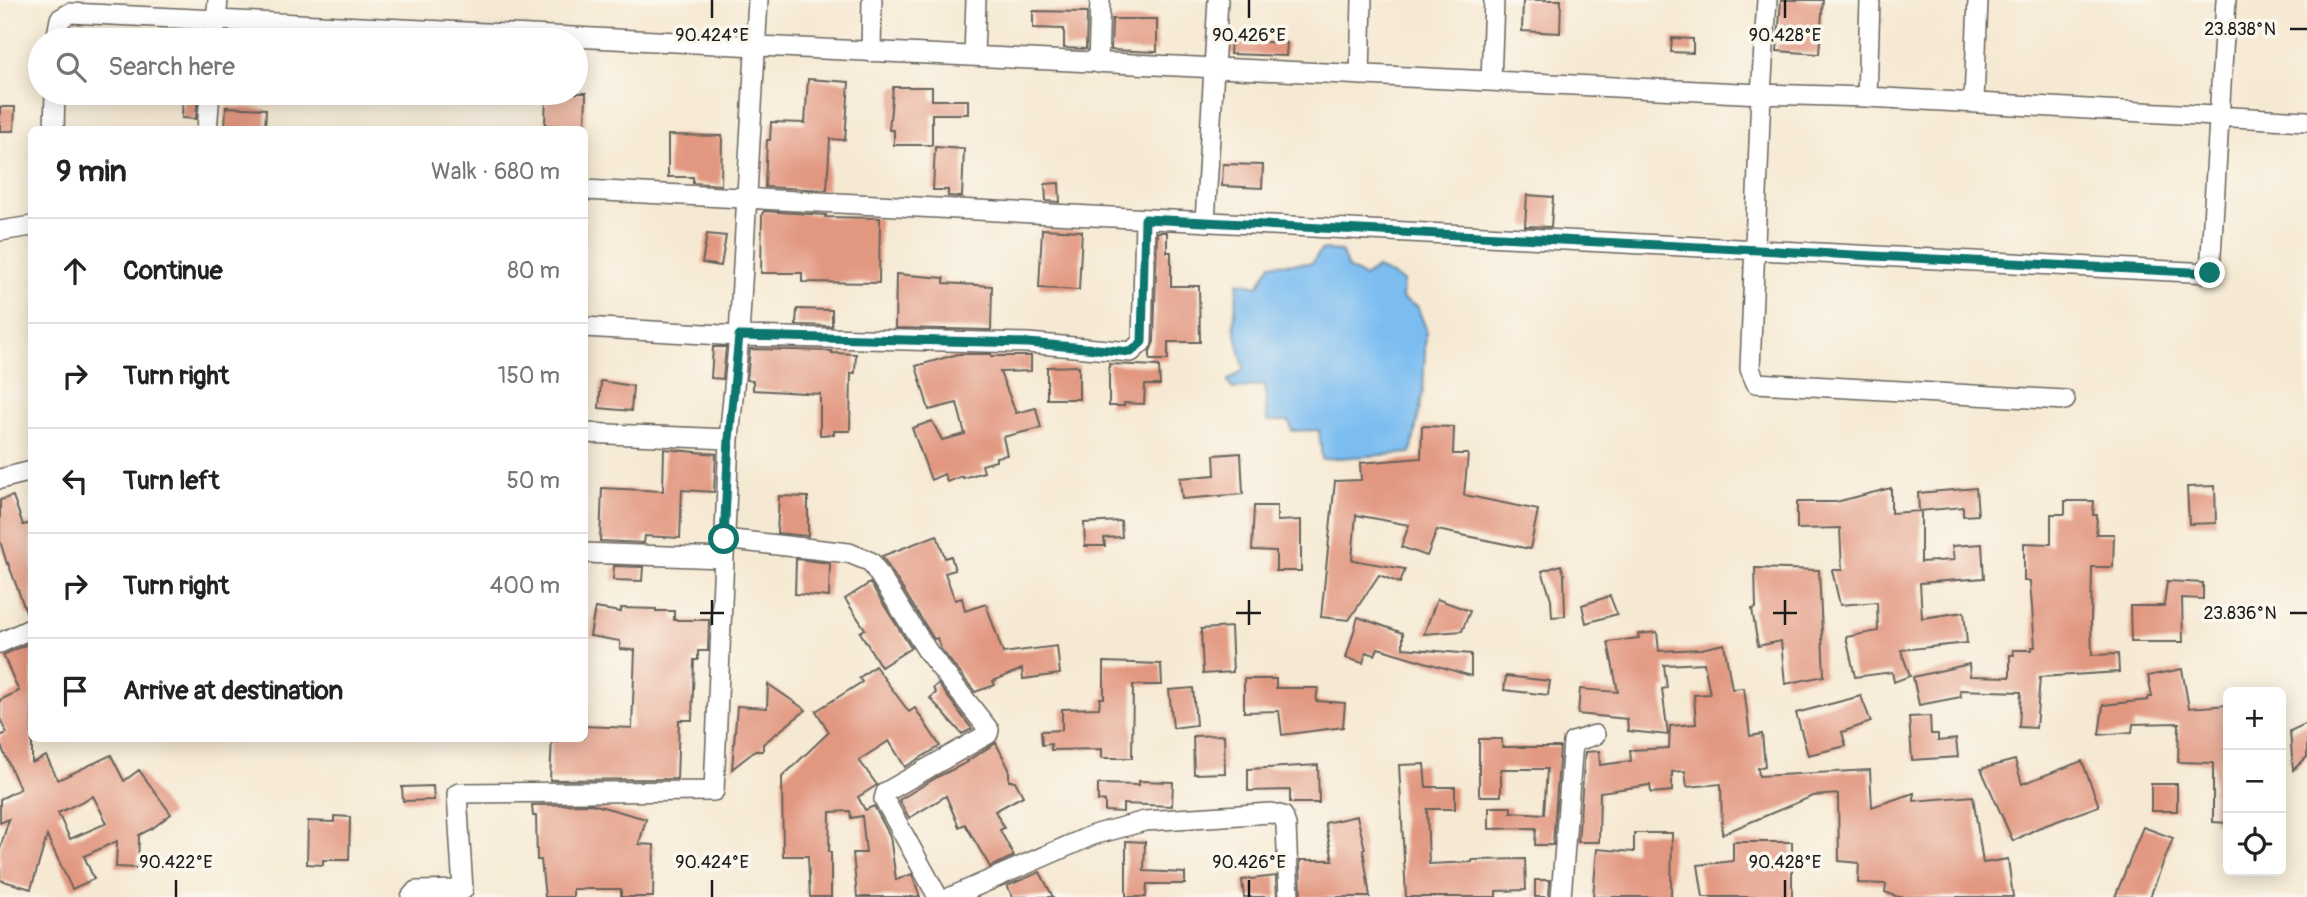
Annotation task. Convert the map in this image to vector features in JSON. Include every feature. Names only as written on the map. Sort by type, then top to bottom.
[{"type":"street","points":[[215,28],[218,0]]},
{"type":"street","points":[[411,897],[416,891],[463,890],[465,887],[459,793],[714,791],[729,439],[739,336],[758,0]]},
{"type":"street","points":[[871,51],[872,0]]},
{"type":"street","points":[[974,57],[976,0]]},
{"type":"street","points":[[1098,63],[1100,0]]},
{"type":"street","points":[[1205,222],[1218,0]]},
{"type":"street","points":[[1360,75],[1362,0]]},
{"type":"street","points":[[1491,81],[1494,0]]},
{"type":"street","points":[[1767,0],[1754,250],[1751,369],[1756,383],[2065,400]]},
{"type":"street","points":[[1867,97],[1870,0]]},
{"type":"street","points":[[1974,102],[1978,0]]},
{"type":"street","points":[[588,190],[2210,273],[2226,0]]},
{"type":"street","points":[[58,28],[60,19],[70,13],[382,28]]},
{"type":"street","points":[[588,38],[1974,102],[2307,121]]},
{"type":"street","points":[[54,126],[55,105]]},
{"type":"street","points":[[207,126],[209,105]]},
{"type":"street","points":[[588,327],[739,336],[1028,343],[1131,352],[1142,342],[1145,219]]},
{"type":"street","points":[[0,231],[28,227]]},
{"type":"street","points":[[588,433],[729,439]]},
{"type":"street","points":[[0,479],[28,472]]},
{"type":"street","points":[[588,553],[724,549],[849,552],[871,562],[928,652],[989,730],[988,734],[886,792],[884,799],[938,897]]},
{"type":"street","points":[[0,643],[28,630]]},
{"type":"street","points":[[1561,897],[1573,742],[1595,735]]},
{"type":"street","points":[[951,897],[1093,835],[1145,821],[1271,813],[1283,816],[1286,825],[1289,897]]},
{"type":"water","points":[[1321,250],[1341,251],[1348,268],[1364,277],[1377,268],[1403,281],[1402,299],[1417,306],[1426,329],[1423,392],[1411,453],[1322,459],[1319,430],[1292,431],[1289,421],[1267,421],[1265,385],[1232,389],[1228,381],[1244,369],[1234,325],[1238,282],[1258,286],[1271,264],[1312,263]]},
{"type":"building","points":[[1523,0],[1561,0],[1560,33],[1522,31]]},
{"type":"building","points":[[1781,0],[1823,0],[1819,54],[1777,51]]},
{"type":"building","points":[[1033,11],[1087,12],[1086,49],[1064,48],[1064,29],[1033,28]]},
{"type":"building","points":[[1112,19],[1157,19],[1157,52],[1111,50]]},
{"type":"building","points":[[1672,38],[1693,39],[1693,53],[1671,52]]},
{"type":"building","points":[[1231,40],[1287,43],[1286,56],[1230,54]]},
{"type":"building","points":[[808,79],[849,82],[845,140],[830,139],[827,190],[765,187],[767,140],[770,140],[771,122],[805,123]]},
{"type":"building","points":[[893,87],[932,87],[932,100],[968,100],[968,114],[932,114],[932,145],[894,145],[894,130],[889,130]]},
{"type":"building","points":[[183,105],[197,105],[196,119],[182,118]]},
{"type":"building","points":[[546,105],[586,105],[585,126],[545,125]]},
{"type":"building","points":[[0,107],[15,107],[14,131],[0,131]]},
{"type":"building","points":[[226,107],[266,109],[265,126],[225,126]]},
{"type":"building","points":[[668,135],[722,136],[721,185],[693,183],[693,177],[668,177]]},
{"type":"building","points":[[935,147],[964,149],[962,197],[948,196],[948,190],[933,190]]},
{"type":"building","points":[[1223,164],[1263,165],[1262,188],[1222,186]]},
{"type":"building","points":[[1059,183],[1060,202],[1046,201],[1045,184]]},
{"type":"building","points":[[1527,195],[1553,197],[1551,227],[1525,226]]},
{"type":"building","points":[[764,211],[826,215],[825,217],[880,218],[879,283],[802,282],[802,273],[761,273]]},
{"type":"building","points":[[1042,229],[1082,231],[1079,290],[1039,288]]},
{"type":"building","points":[[1157,232],[1167,232],[1167,252],[1171,252],[1171,286],[1199,286],[1200,342],[1168,342],[1168,360],[1150,360],[1154,342]]},
{"type":"building","points":[[707,234],[726,236],[721,266],[702,263]]},
{"type":"building","points":[[896,274],[944,278],[944,283],[992,286],[991,330],[895,328]]},
{"type":"building","points":[[797,309],[832,310],[832,326],[796,325]]},
{"type":"building","points":[[713,347],[726,347],[723,379],[711,378]]},
{"type":"building","points":[[750,349],[856,354],[855,373],[851,373],[850,431],[834,431],[834,434],[820,435],[820,394],[753,390],[753,381],[747,380]]},
{"type":"building","points":[[958,354],[1031,356],[1031,371],[1000,372],[1016,413],[1036,408],[1041,428],[1003,437],[1007,455],[996,457],[996,461],[982,465],[984,472],[947,482],[944,474],[931,480],[912,428],[932,421],[942,440],[965,434],[957,403],[929,410],[916,366]]},
{"type":"building","points":[[1109,364],[1159,366],[1160,385],[1145,385],[1144,404],[1124,403],[1124,406],[1109,406]]},
{"type":"building","points":[[1079,366],[1079,399],[1047,399],[1047,367]]},
{"type":"building","points":[[601,381],[633,386],[631,411],[599,408]]},
{"type":"building","points":[[1422,426],[1454,427],[1453,454],[1468,454],[1464,495],[1538,510],[1530,549],[1437,530],[1427,556],[1401,547],[1409,525],[1356,515],[1352,560],[1405,569],[1400,583],[1379,575],[1349,620],[1321,617],[1335,481],[1361,480],[1360,463],[1421,458]]},
{"type":"building","points":[[664,449],[716,454],[714,492],[682,490],[680,538],[645,536],[644,543],[600,541],[602,488],[663,491]]},
{"type":"building","points":[[1241,453],[1243,494],[1182,499],[1180,478],[1215,475],[1214,455]]},
{"type":"building","points":[[2215,486],[2216,523],[2189,524],[2187,487]]},
{"type":"building","points":[[1891,488],[1891,513],[1921,511],[1921,562],[1954,560],[1952,546],[1982,544],[1984,578],[1920,583],[1922,618],[1964,612],[1967,643],[1901,650],[1910,676],[1894,682],[1892,672],[1855,677],[1846,637],[1878,631],[1877,602],[1840,605],[1832,570],[1842,570],[1840,528],[1797,529],[1797,502],[1836,502]]},
{"type":"building","points":[[1976,488],[1978,515],[1963,516],[1963,507],[1919,511],[1918,493]]},
{"type":"building","points":[[13,496],[23,525],[28,524],[28,617],[0,541],[0,500]]},
{"type":"building","points":[[779,496],[808,497],[808,536],[777,533]]},
{"type":"building","points":[[2065,501],[2094,501],[2093,515],[2097,515],[2096,534],[2114,534],[2113,567],[2092,567],[2092,655],[2118,654],[2119,672],[2040,677],[2036,728],[2019,727],[2021,692],[1960,690],[1961,697],[1919,705],[1913,677],[1969,664],[1970,676],[2010,677],[2010,655],[2014,655],[2013,650],[2032,650],[2032,647],[2035,647],[2030,581],[2024,581],[2024,543],[2051,544],[2051,514],[2065,514]]},
{"type":"building","points":[[1254,506],[1277,506],[1277,521],[1301,520],[1301,571],[1276,571],[1276,551],[1252,550]]},
{"type":"building","points":[[1121,521],[1122,537],[1104,538],[1105,546],[1085,546],[1084,523]]},
{"type":"building","points":[[937,535],[945,558],[951,556],[955,570],[945,573],[955,600],[962,598],[965,611],[986,604],[1003,653],[1057,646],[1060,674],[1023,679],[1022,669],[993,681],[995,685],[975,692],[941,649],[937,638],[934,639],[882,556]]},
{"type":"building","points":[[796,559],[830,563],[829,597],[795,594]]},
{"type":"building","points":[[1561,565],[1564,574],[1565,616],[1552,617],[1551,599],[1542,571]]},
{"type":"building","points":[[614,566],[643,567],[642,581],[613,580]]},
{"type":"building","points":[[1755,568],[1819,570],[1824,676],[1785,684],[1781,641],[1758,646],[1752,609],[1756,608]]},
{"type":"building","points":[[2167,581],[2203,583],[2203,599],[2182,598],[2183,642],[2131,642],[2130,606],[2164,606]]},
{"type":"building","points":[[870,583],[911,648],[881,667],[860,632],[865,629],[845,599]]},
{"type":"building","points":[[1610,596],[1617,614],[1586,623],[1582,605]]},
{"type":"building","points":[[1437,599],[1470,611],[1462,631],[1424,634]]},
{"type":"building","points":[[595,608],[621,612],[621,608],[656,609],[674,611],[674,620],[709,620],[708,651],[698,651],[698,660],[694,660],[692,720],[679,720],[677,779],[550,780],[552,742],[588,742],[588,726],[632,728],[635,650],[620,649],[620,641],[590,636]]},
{"type":"building","points":[[1358,617],[1403,633],[1403,648],[1471,654],[1471,676],[1378,648],[1375,655],[1366,652],[1363,663],[1346,658]]},
{"type":"building","points":[[1231,627],[1233,672],[1203,674],[1201,629]]},
{"type":"building","points":[[1657,632],[1659,651],[1701,649],[1724,644],[1732,689],[1744,688],[1750,736],[1762,734],[1765,766],[1758,768],[1759,776],[1870,770],[1872,807],[1914,793],[1914,801],[1973,796],[1983,863],[2008,859],[2013,897],[1898,897],[1885,892],[1886,884],[1858,883],[1859,863],[1839,861],[1838,794],[1813,796],[1722,834],[1721,784],[1687,787],[1685,771],[1672,772],[1672,791],[1651,793],[1650,785],[1600,792],[1599,842],[1578,842],[1585,752],[1599,751],[1600,765],[1631,761],[1630,750],[1669,748],[1670,726],[1696,724],[1694,695],[1710,694],[1704,663],[1664,665],[1667,688],[1662,689],[1668,735],[1628,731],[1627,719],[1578,714],[1580,689],[1618,692],[1608,642],[1639,638],[1638,634]]},
{"type":"building","points":[[28,644],[28,742],[32,742],[32,763],[46,756],[58,780],[111,755],[124,781],[139,770],[171,814],[139,835],[138,868],[116,867],[117,841],[84,856],[94,879],[72,889],[47,836],[31,889],[0,880],[0,849],[9,819],[0,823],[0,799],[20,789],[0,744],[0,736],[7,733],[0,719],[0,700],[19,691],[3,655]],"holes":[[[93,796],[107,823],[70,839],[58,813]]]},
{"type":"building","points":[[1104,662],[1161,664],[1162,685],[1133,685],[1132,758],[1102,758],[1102,749],[1051,750],[1051,744],[1042,745],[1041,731],[1062,730],[1062,709],[1099,708],[1100,698],[1104,698]]},
{"type":"building","points":[[875,666],[909,712],[915,708],[940,746],[905,767],[889,741],[859,760],[877,785],[858,797],[865,810],[874,806],[890,836],[896,880],[912,874],[920,897],[857,897],[853,853],[866,853],[862,816],[851,818],[850,811],[830,812],[831,897],[810,897],[808,856],[783,856],[782,777],[829,732],[816,711],[862,682],[859,678]]},
{"type":"building","points":[[2182,669],[2189,708],[2223,705],[2223,823],[2213,822],[2213,763],[2178,762],[2179,723],[2133,724],[2132,732],[2099,735],[2103,705],[2148,700],[2148,697],[2152,697],[2148,676]]},
{"type":"building","points":[[1506,676],[1550,681],[1548,695],[1504,690]]},
{"type":"building","points":[[1244,679],[1276,679],[1276,688],[1318,688],[1316,701],[1345,703],[1343,727],[1282,735],[1279,711],[1244,712]]},
{"type":"building","points":[[768,684],[806,710],[763,744],[763,751],[755,751],[732,769],[737,706],[767,708]]},
{"type":"building","points":[[938,684],[972,729],[962,734],[930,698],[936,693],[933,688]]},
{"type":"building","points":[[1193,688],[1196,725],[1173,728],[1169,690]]},
{"type":"building","points":[[1861,696],[1871,722],[1842,732],[1846,746],[1808,755],[1796,713]]},
{"type":"building","points":[[1930,716],[1931,734],[1938,734],[1938,741],[1956,739],[1958,757],[1912,760],[1909,717]]},
{"type":"building","points":[[2307,723],[2307,757],[2293,770],[2290,731]]},
{"type":"building","points":[[1224,735],[1225,773],[1194,774],[1193,736]]},
{"type":"building","points":[[1479,739],[1502,739],[1502,747],[1560,747],[1553,845],[1535,845],[1536,828],[1489,829],[1489,807],[1511,807],[1511,812],[1544,814],[1547,769],[1501,769],[1501,796],[1479,796]]},
{"type":"building","points":[[996,743],[1009,769],[1009,781],[1015,781],[1023,796],[995,811],[1004,828],[1000,830],[1014,856],[990,867],[965,824],[959,827],[946,796],[909,818],[899,800],[968,762]]},
{"type":"building","points":[[2015,760],[2022,784],[2082,761],[2099,806],[2038,828],[2013,841],[1981,769]]},
{"type":"building","points":[[1424,764],[1426,787],[1455,787],[1455,809],[1427,809],[1429,864],[1525,859],[1526,890],[1496,891],[1496,897],[1406,897],[1399,765]]},
{"type":"building","points":[[1318,765],[1319,803],[1290,803],[1290,790],[1248,791],[1248,769]]},
{"type":"building","points":[[1139,781],[1173,782],[1172,806],[1123,804],[1123,812],[1105,811],[1105,801],[1098,801],[1098,784],[1139,785]]},
{"type":"building","points":[[2151,784],[2177,784],[2177,811],[2151,811]]},
{"type":"building","points":[[433,786],[434,800],[403,801],[402,787]]},
{"type":"building","points":[[592,804],[646,819],[639,844],[654,845],[653,897],[621,897],[621,889],[573,889],[573,897],[545,897],[541,860],[537,860],[536,816],[533,816],[532,805]]},
{"type":"building","points":[[334,816],[350,817],[349,860],[323,860],[323,865],[307,864],[308,821],[334,822]]},
{"type":"building","points":[[1357,816],[1365,849],[1370,897],[1301,897],[1300,860],[1333,860],[1325,823]]},
{"type":"building","points":[[2143,827],[2173,838],[2150,897],[2115,897]]},
{"type":"building","points":[[1634,833],[1672,833],[1671,897],[1593,897],[1597,849],[1634,852]]},
{"type":"building","points":[[1126,841],[1145,842],[1144,871],[1185,873],[1185,884],[1147,884],[1146,897],[1126,897]]},
{"type":"building","points":[[1733,842],[1792,842],[1792,897],[1703,897],[1698,865],[1733,861]]},
{"type":"building","points":[[1040,872],[1053,897],[1013,897],[1007,886]]},
{"type":"building","points":[[1276,876],[1277,897],[1244,897],[1242,880]]},
{"type":"building","points":[[1535,880],[1550,880],[1549,897],[1535,897]]},
{"type":"route","points":[[724,539],[729,439],[739,336],[1028,343],[1131,352],[1142,342],[1145,219],[2210,273]]}]
